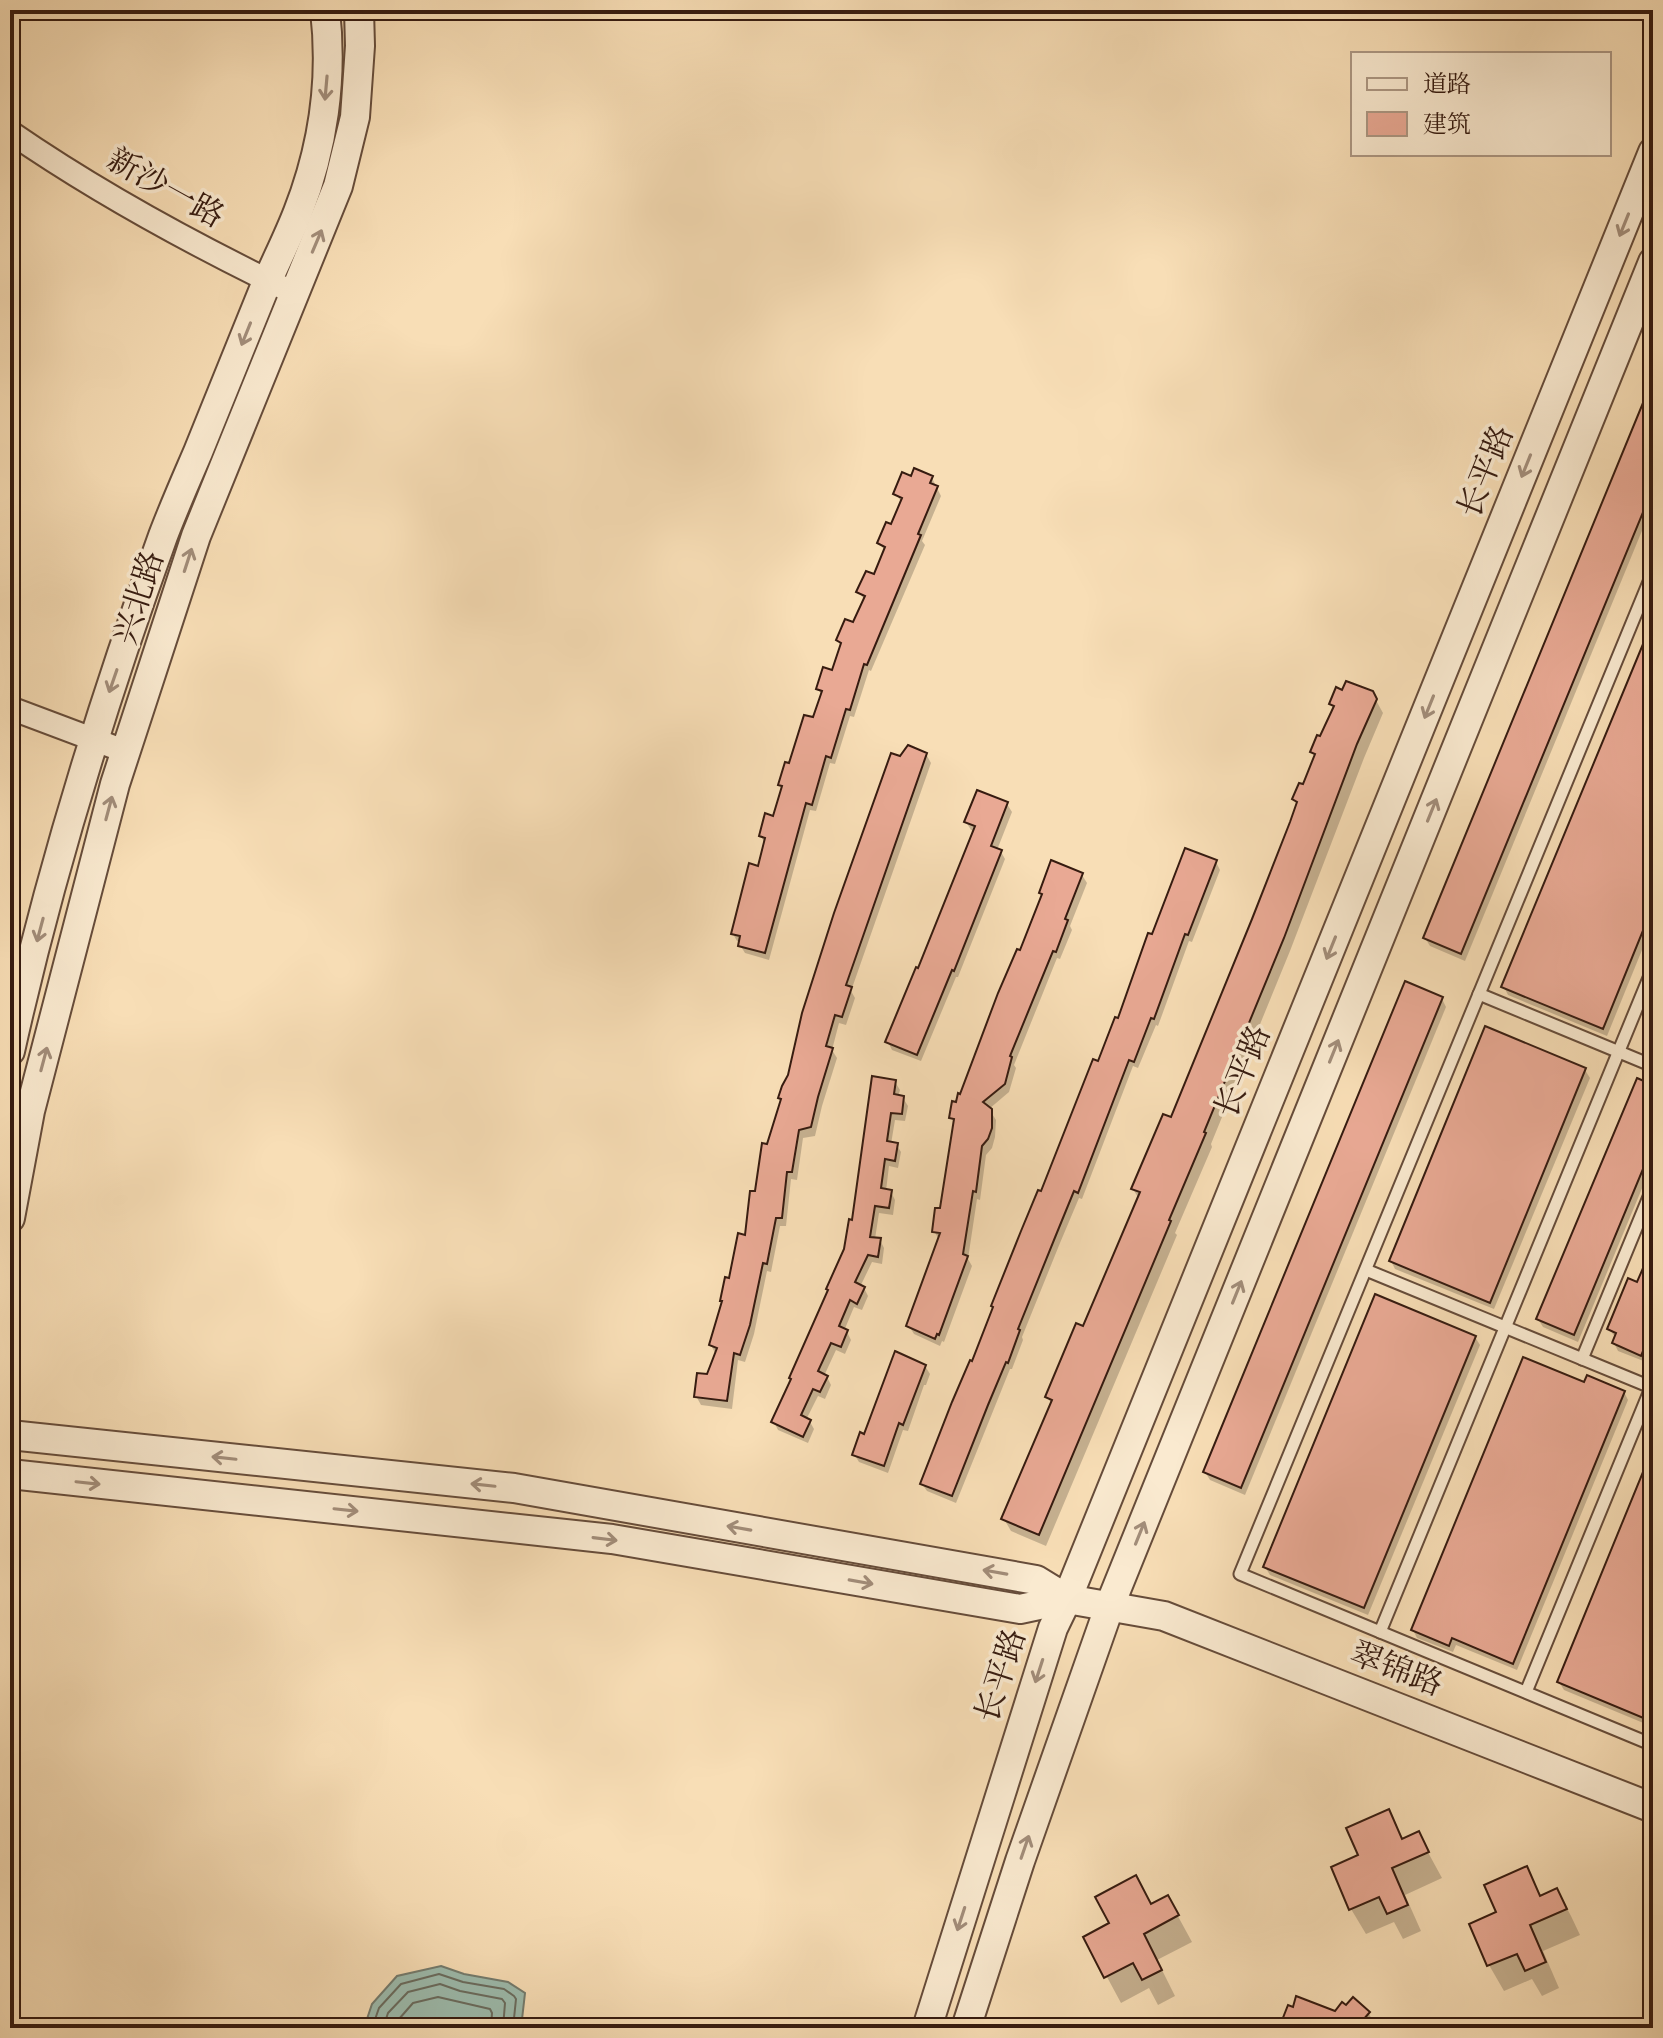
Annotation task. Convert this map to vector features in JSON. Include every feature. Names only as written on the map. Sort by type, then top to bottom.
[{"type":"street","name":"兴北路","points":[[10,1051],[93,740],[164,533],[298,213],[318,148],[327,81],[325,10]]},
{"type":"street","name":"兴北路","points":[[10,1218],[30,1111],[115,784],[196,536],[326,220],[348,152],[359,82],[359,10]]},
{"type":"street","name":"新沙一路","points":[[10,132],[157,224],[294,293]]},
{"type":"street","name":"长平路","points":[[927,2028],[1053,1628],[1653,152]]},
{"type":"street","points":[[966,2028],[1020,1861],[1110,1605],[1653,262]]},
{"type":"street","points":[[10,708],[127,752]]},
{"type":"street","points":[[10,1435],[514,1488],[1036,1580],[1067,1599]]},
{"type":"street","points":[[10,1474],[612,1539],[1020,1609],[1067,1599]]},
{"type":"street","name":"翠锦路","points":[[1067,1599],[1164,1616],[1653,1808]]},
{"type":"lane","points":[[1653,572],[1240,1574],[1653,1745]]},
{"type":"lane","points":[[1380,1632],[1653,968]]},
{"type":"lane","points":[[1479,994],[1653,1066]]},
{"type":"lane","points":[[1582,1359],[1653,1187]]},
{"type":"lane","points":[[1366,1270],[1652,1388],[1526,1692]]},
{"type":"water","points":[[441,1966],[464,1974],[508,1982],[525,1993],[521,2028],[364,2028],[372,2004],[397,1976]]},
{"type":"building","points":[[1652,381],[1653,488],[1461,954],[1423,938]]},
{"type":"building","points":[[914,468],[933,476],[930,483],[938,486],[918,534],[921,535],[867,665],[864,664],[831,758],[826,756],[812,805],[806,803],[765,953],[738,946],[740,936],[731,934],[749,863],[758,866],[765,838],[759,836],[765,813],[773,816],[785,762],[789,763],[804,715],[813,717],[822,691],[816,689],[823,667],[832,670],[841,643],[836,640],[845,619],[853,622],[865,596],[856,592],[866,571],[874,574],[885,547],[877,543],[886,522],[891,524],[902,498],[893,494],[902,472],[911,476]]},
{"type":"building","points":[[1653,620],[1653,726],[1647,740],[1653,741],[1653,906],[1603,1029],[1501,987]]},
{"type":"building","points":[[1346,681],[1373,691],[1377,699],[1171,1221],[1039,1535],[1001,1519],[1052,1400],[1045,1397],[1076,1323],[1083,1326],[1140,1192],[1131,1189],[1163,1114],[1171,1117],[1252,919],[1297,802],[1292,799],[1299,783],[1303,784],[1315,754],[1310,752],[1334,706],[1329,704],[1336,687],[1342,690]]},
{"type":"building","points":[[908,745],[927,753],[846,985],[852,987],[842,1017],[835,1015],[826,1046],[833,1048],[811,1127],[799,1130],[792,1172],[787,1172],[782,1218],[776,1218],[767,1264],[763,1263],[750,1325],[740,1355],[734,1353],[727,1401],[694,1397],[697,1373],[707,1374],[717,1348],[709,1345],[722,1301],[725,1277],[729,1278],[738,1233],[745,1235],[750,1191],[755,1191],[762,1143],[767,1144],[781,1099],[778,1098],[788,1075],[802,1013],[834,913],[891,753],[900,756]]},
{"type":"building","points":[[977,790],[1008,802],[991,846],[1002,850],[917,1055],[885,1042],[975,826],[964,822]]},
{"type":"building","points":[[1185,848],[1217,860],[1188,935],[1185,934],[1154,1019],[1151,1018],[1134,1062],[1129,1060],[1078,1193],[1074,1191],[1018,1329],[1008,1363],[952,1496],[920,1484],[952,1402],[972,1361],[1038,1190],[1041,1191],[1093,1059],[1098,1061],[1115,1017],[1118,1018],[1148,933],[1152,934]]},
{"type":"building","points":[[1051,860],[1083,873],[1056,952],[1053,951],[1010,1056],[1005,1084],[983,1102],[992,1109],[992,1128],[982,1146],[976,1192],[973,1191],[963,1254],[968,1256],[935,1339],[906,1326],[940,1233],[932,1232],[935,1208],[940,1208],[954,1119],[949,1118],[952,1101],[956,1102],[960,1094],[998,993],[1017,949],[1020,950],[1042,894],[1039,893]]},
{"type":"building","points":[[1405,981],[1443,997],[1241,1488],[1203,1472]]},
{"type":"building","points":[[1485,1026],[1586,1068],[1490,1303],[1389,1261]]},
{"type":"building","points":[[872,1076],[896,1080],[894,1094],[904,1096],[902,1114],[891,1113],[887,1141],[898,1143],[895,1161],[885,1159],[881,1188],[892,1190],[889,1208],[875,1206],[870,1237],[881,1238],[878,1257],[868,1255],[855,1282],[865,1287],[857,1304],[850,1300],[839,1326],[848,1330],[841,1347],[831,1343],[818,1371],[828,1376],[820,1392],[813,1389],[801,1415],[811,1420],[803,1437],[771,1422],[844,1249],[849,1219],[852,1220]]},
{"type":"building","points":[[1637,1078],[1653,1085],[1653,1145],[1574,1335],[1536,1319]]},
{"type":"building","points":[[1653,1245],[1653,1327],[1641,1356],[1612,1343],[1616,1333],[1607,1329],[1628,1278],[1637,1282]]},
{"type":"building","points":[[1375,1294],[1476,1336],[1364,1608],[1263,1567]]},
{"type":"building","points":[[895,1351],[926,1365],[903,1425],[899,1423],[884,1466],[852,1455],[860,1432],[864,1434]]},
{"type":"building","points":[[1523,1357],[1584,1382],[1587,1375],[1625,1391],[1513,1664],[1452,1638],[1449,1646],[1411,1630]]},
{"type":"building","points":[[1653,1450],[1653,1722],[1557,1682]]},
{"type":"building","points":[[1389,1809],[1402,1839],[1419,1831],[1429,1852],[1392,1868],[1408,1905],[1387,1914],[1379,1897],[1349,1910],[1331,1867],[1358,1855],[1346,1828]]},
{"type":"building","points":[[1527,1866],[1540,1896],[1557,1888],[1567,1909],[1530,1925],[1546,1962],[1525,1971],[1517,1954],[1487,1966],[1469,1924],[1496,1912],[1484,1885]]},
{"type":"building","points":[[1136,1875],[1151,1904],[1168,1895],[1179,1915],[1144,1934],[1162,1970],[1142,1980],[1133,1963],[1104,1978],[1083,1937],[1109,1923],[1095,1897]]},
{"type":"building","points":[[1296,1996],[1335,2011],[1342,2002],[1346,2005],[1353,1997],[1370,2012],[1356,2028],[1279,2028],[1288,2005],[1293,2007]]}]
